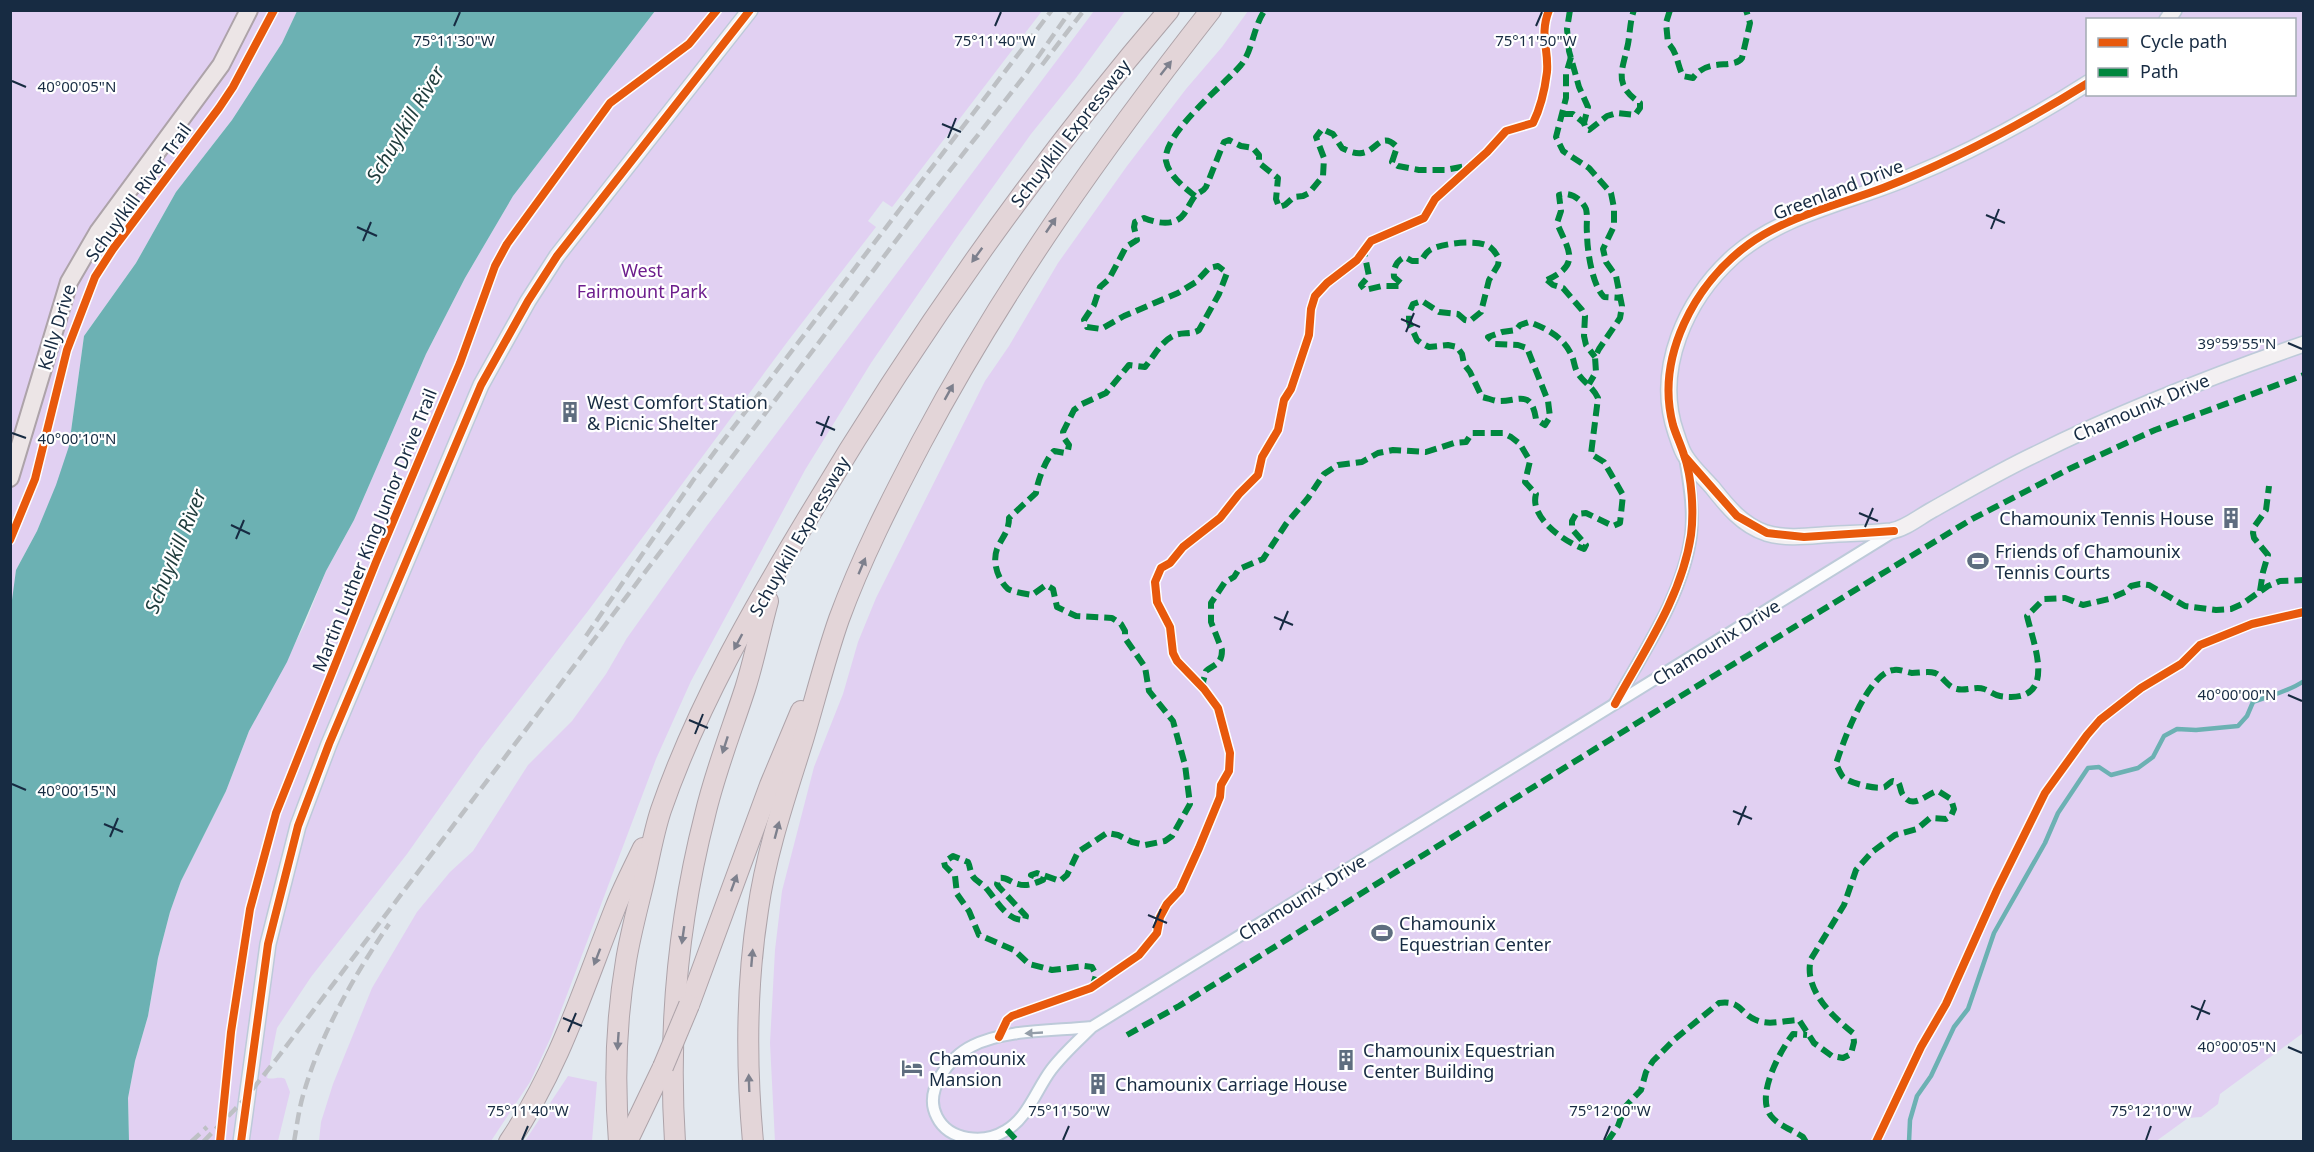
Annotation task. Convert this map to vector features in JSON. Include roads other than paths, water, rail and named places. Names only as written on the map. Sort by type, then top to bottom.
[{"type":"highway","name":"Schuylkill Expressway","points":[[619,1142],[616,1079],[626,963],[660,812],[708,700],[775,572],[876,406],[969,268],[1060,143],[1168,10]]},
{"type":"highway","name":"Schuylkill Expressway","points":[[753,1142],[748,1060],[749,1009],[758,907],[782,810],[839,620],[910,464],[999,307],[1080,183],[1211,10]]},
{"type":"highway","points":[[675,1142],[672,1066],[674,1023],[682,938],[695,858],[715,776],[745,690],[775,572]]},
{"type":"highway","points":[[631,1133],[663,1067],[689,1005],[770,785],[839,620]]},
{"type":"highway","points":[[508,1142],[525,1118],[556,1061],[618,903],[660,812]]},
{"type":"main road","name":"Kelly Drive","points":[[10,477],[69,282],[98,232],[220,65],[249,10]]},
{"type":"street","points":[[241,1142],[267,954],[276,906],[298,826],[328,744],[481,385],[557,256],[750,10]]},
{"type":"street","name":"Greenland Drive","points":[[1615,704],[1667,608],[1688,551],[1692,526],[1692,500],[1685,457],[1670,409],[1670,372],[1679,334],[1695,302],[1712,279],[1733,257],[1764,234],[1882,188],[1969,150],[2020,124],[2086,84]]},
{"type":"street","name":"Chamounix Drive","points":[[1092,1027],[1009,1034],[986,1040],[962,1051],[938,1080],[934,1105],[936,1115],[950,1131],[958,1136],[970,1138],[996,1135],[1007,1130],[1024,1113],[1060,1058],[1092,1027],[1894,531],[2000,472],[2090,427],[2201,381],[2304,344]]},
{"type":"street","name":"Greenland Drive","points":[[1685,457],[1737,516],[1767,533],[1804,537],[1894,531]]},
{"type":"water","name":"Schuylkill River","points":[[297,11],[655,11],[513,196],[465,278],[426,354],[354,520],[326,571],[287,662],[249,731],[226,791],[181,881],[170,912],[128,1098],[129,1141],[11,1141],[10,615],[16,570],[37,531],[69,446],[84,336],[136,263],[176,192],[232,120],[282,43]]},
{"type":"waterway","points":[[1909,1142],[1910,1120],[1917,1096],[1931,1076],[1954,1027],[1968,1009],[1994,933],[2045,843],[2058,813],[2088,768],[2099,767],[2111,775],[2138,768],[2153,757],[2164,736],[2177,729],[2196,730],[2238,726],[2247,716],[2253,702],[2286,691],[2304,681]]},
{"type":"railway","points":[[586,636],[694,479],[1052,10]]},
{"type":"railway","points":[[203,1142],[244,1100],[275,1061],[929,197],[1026,74],[1071,10]]},
{"type":"railway","points":[[1042,65],[1084,10]]},
{"type":"railway","points":[[294,1142],[302,1098],[320,1047],[351,984],[389,924]]},
{"type":"railway","points":[[191,1142],[207,1127]]},
{"type":"place","name":"West Comfort Station & Picnic Shelter","points":[[570,412]]},
{"type":"place","name":"Chamounix Tennis House","points":[[2231,518]]},
{"type":"place","name":"Friends of Chamounix Tennis Courts","points":[[1978,561]]},
{"type":"place","name":"Chamounix Equestrian Center","points":[[1382,933]]},
{"type":"place","name":"Chamounix Equestrian Center Building","points":[[1346,1060]]},
{"type":"place","name":"Chamounix Mansion","points":[[912,1068]]},
{"type":"place","name":"Chamounix Carriage House","points":[[1098,1084]]},
{"type":"park label","name":"West Fairmount Park","points":[[642,280]]}]
